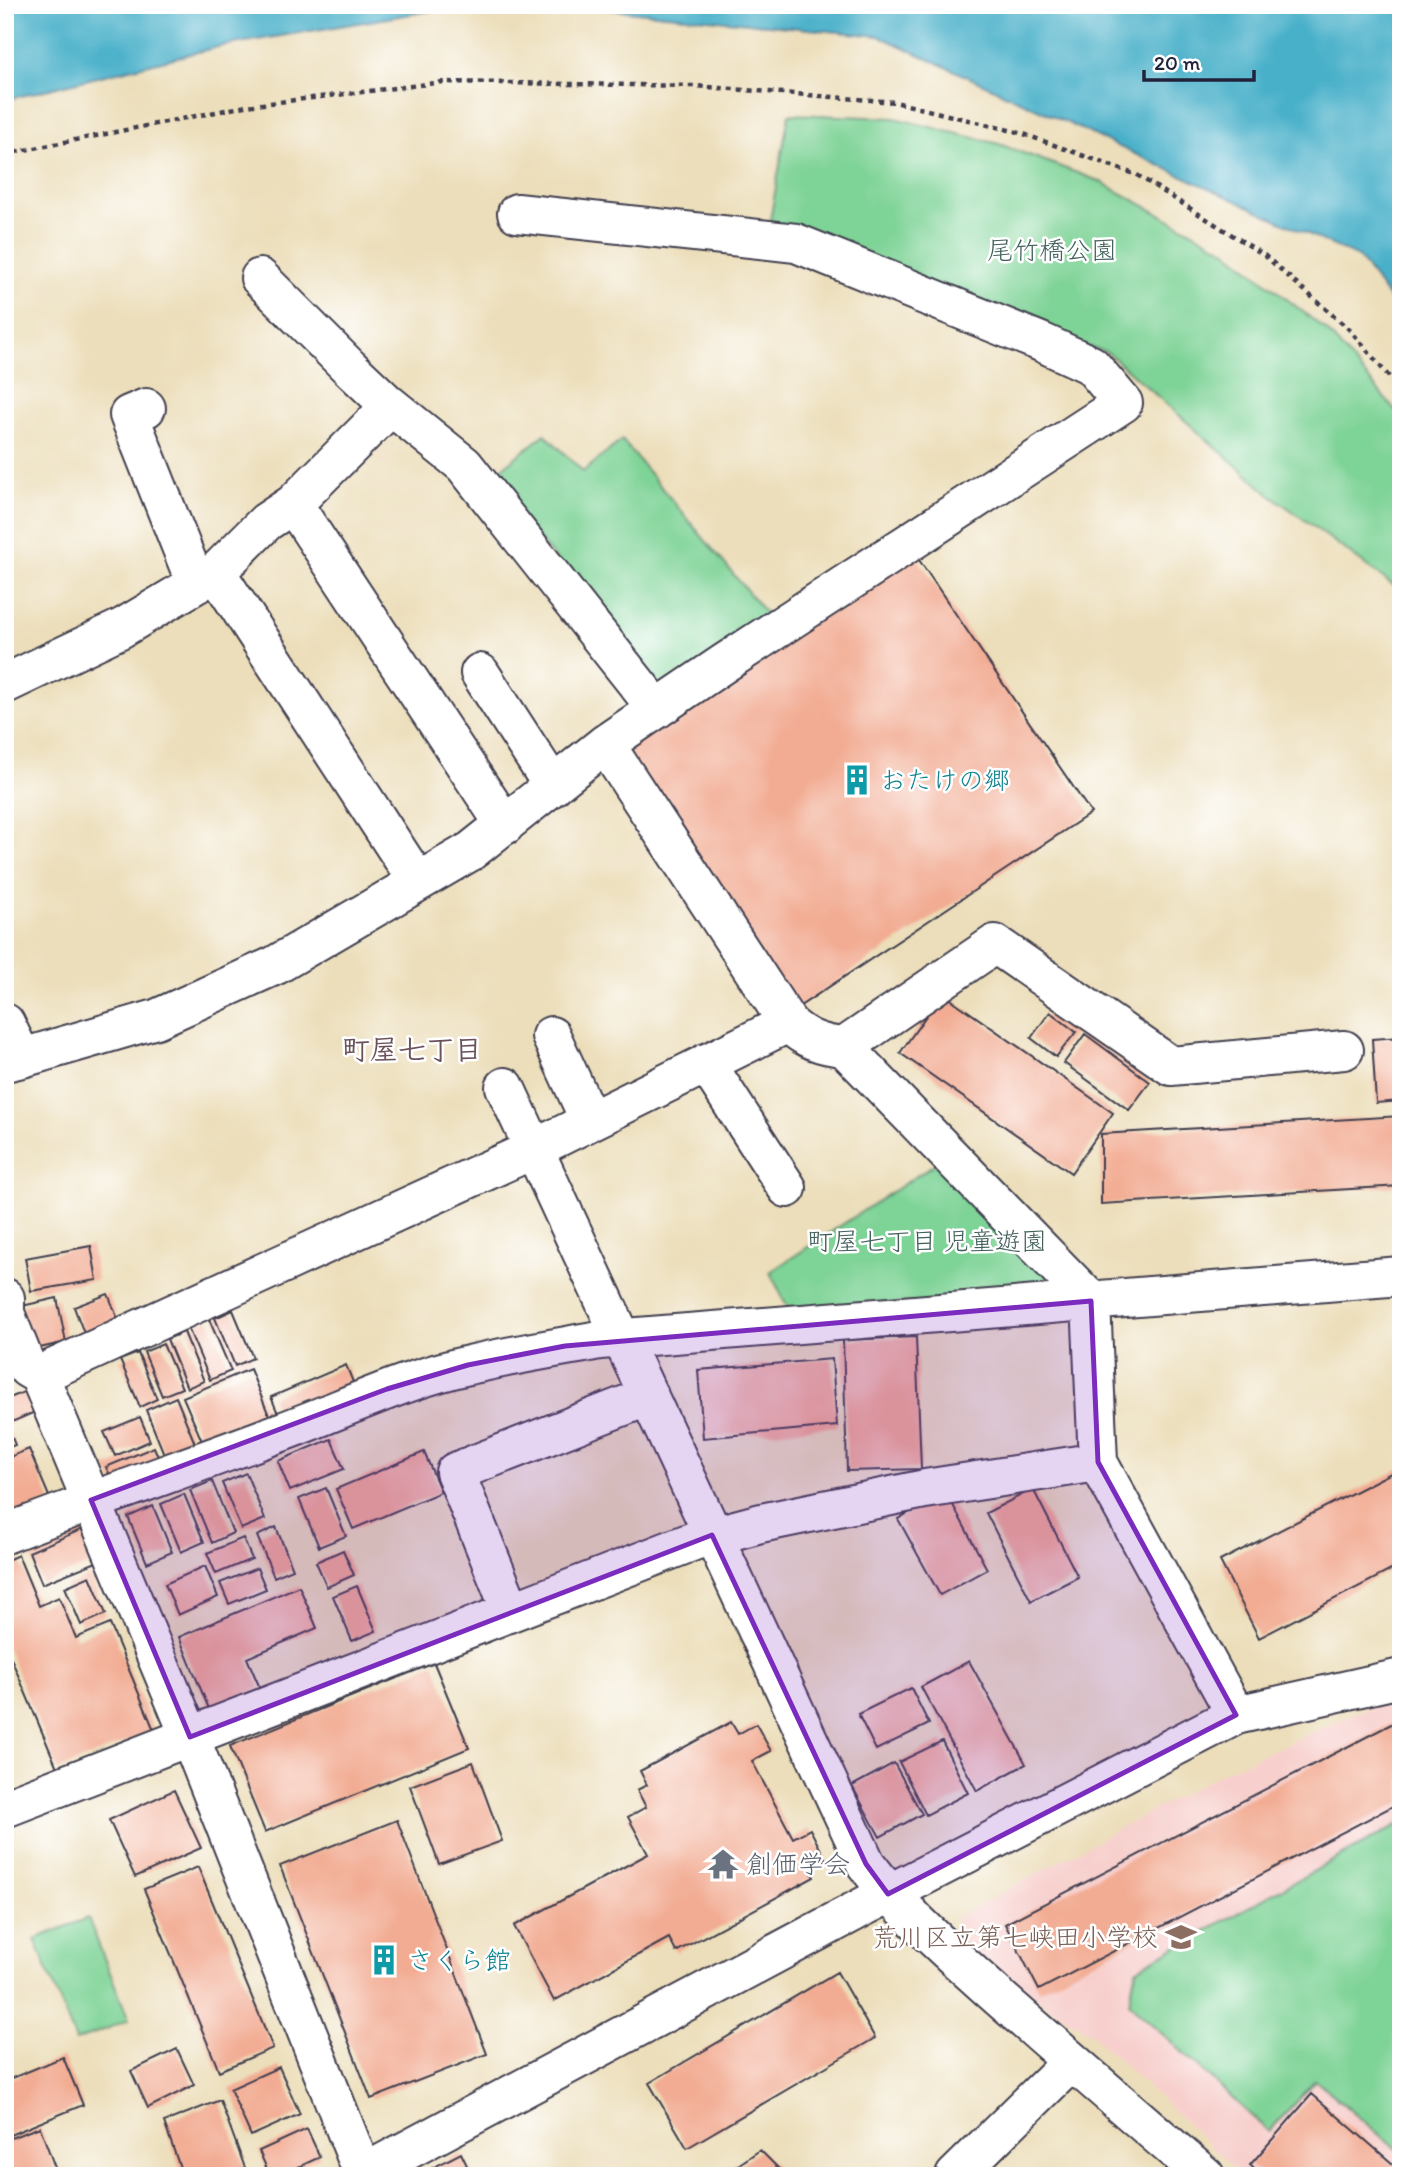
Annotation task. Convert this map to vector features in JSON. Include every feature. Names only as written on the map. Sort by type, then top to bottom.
[{"type":"street","points":[[5,1023],[13,1060],[168,1014],[276,965],[471,850],[605,744],[1124,403],[1091,365],[1041,342],[796,243],[517,213]]},
{"type":"street","points":[[260,278],[349,368],[464,465],[657,709]]},
{"type":"street","points":[[5,684],[122,628],[206,578],[266,522],[293,504],[391,406]]},
{"type":"street","points":[[146,408],[129,415],[206,578],[418,882]]},
{"type":"street","points":[[293,504],[505,825]]},
{"type":"street","points":[[480,673],[554,786]]},
{"type":"street","points":[[605,744],[788,1023],[800,1034],[824,1045],[844,1047],[995,944],[1171,1066],[1344,1050]]},
{"type":"street","points":[[39,1375],[534,1149],[788,1023]]},
{"type":"street","points":[[551,1036],[590,1121]]},
{"type":"street","points":[[844,1047],[1091,1301],[1098,1462],[1236,1716]]},
{"type":"street","points":[[706,1063],[787,1188]]},
{"type":"street","points":[[505,1087],[866,1864],[888,1894],[914,1921],[1071,2062],[1205,2176]]},
{"type":"street","points":[[5,1534],[286,1430],[387,1389],[468,1365],[600,1340],[1401,1276]]},
{"type":"street","points":[[5,1298],[5,1314],[27,1368],[39,1375],[92,1500],[190,1737],[362,2175],[888,1894],[1236,1716],[1401,1678]]},
{"type":"street","points":[[512,1611],[455,1472],[649,1396]]},
{"type":"street","points":[[5,1808],[670,1548],[712,1535],[925,1489],[1098,1462]]},
{"type":"street","points":[[955,2176],[1071,2062]]},
{"type":"path","points":[[5,154],[246,106],[444,82],[695,86],[895,102],[1021,133],[1136,175],[1264,255],[1351,331],[1401,391]]},
{"type":"highlighted area","points":[[1091,1301],[1098,1462],[1236,1715],[888,1894],[866,1864],[712,1535],[190,1737],[91,1500],[387,1389],[468,1365],[565,1346]]},
{"type":"shaded area","name":"荒川区立第七峡田小学校","points":[[1401,1699],[1401,2176],[1243,2176],[1088,2031],[967,1956],[955,1918],[1227,1770],[1381,1702]]},
{"type":"green space","name":"尾竹橋公園","points":[[789,114],[894,118],[999,144],[1099,181],[1224,249],[1327,331],[1401,417],[1401,591],[1268,493],[1108,353],[1036,331],[769,226]]},
{"type":"green space","points":[[545,434],[583,472],[622,440],[768,616],[664,692],[489,478]]},
{"type":"green space","name":"町屋七丁目 児童遊園","points":[[939,1161],[1068,1294],[789,1310],[770,1272]]},
{"type":"green space","points":[[1401,1823],[1401,2153],[1315,2080],[1269,2132],[1129,2003],[1136,1969]]},
{"type":"green space","points":[[88,1918],[129,2020],[76,2041],[35,1939]]},
{"type":"water","points":[[5,5],[465,5],[222,46],[5,100]]},
{"type":"water","points":[[565,5],[1401,5],[1401,314],[1358,257],[879,36]]},
{"type":"building","name":"おたけの郷","points":[[915,554],[1091,813],[797,1008],[624,748]]},
{"type":"building","points":[[942,993],[1113,1113],[1071,1173],[900,1053]]},
{"type":"building","points":[[1050,1012],[1076,1032],[1056,1057],[1031,1038]]},
{"type":"building","points":[[1085,1034],[1150,1082],[1129,1110],[1064,1063]]},
{"type":"building","points":[[1401,1037],[1401,1101],[1376,1103],[1372,1039]]},
{"type":"building","points":[[1401,1116],[1401,1186],[1101,1204],[1101,1134]]},
{"type":"building","points":[[91,1246],[97,1280],[31,1291],[25,1258]]},
{"type":"building","points":[[108,1294],[121,1327],[87,1341],[74,1307]]},
{"type":"building","points":[[57,1298],[66,1342],[31,1350],[22,1306]]},
{"type":"building","points":[[233,1310],[253,1358],[235,1366],[215,1318]]},
{"type":"building","points":[[209,1319],[231,1371],[210,1380],[188,1328]]},
{"type":"building","points":[[184,1332],[204,1381],[187,1388],[167,1339]]},
{"type":"building","points":[[916,1337],[921,1469],[847,1471],[843,1340]]},
{"type":"building","points":[[163,1344],[182,1388],[162,1396],[144,1352]]},
{"type":"building","points":[[138,1353],[157,1399],[140,1407],[120,1360]]},
{"type":"building","points":[[832,1359],[837,1426],[703,1438],[698,1370]]},
{"type":"building","points":[[346,1365],[357,1392],[282,1423],[271,1397]]},
{"type":"building","points":[[250,1369],[270,1418],[204,1446],[183,1397]]},
{"type":"building","points":[[26,1391],[35,1412],[5,1425],[5,1400]]},
{"type":"building","points":[[176,1397],[196,1446],[166,1459],[146,1410]]},
{"type":"building","points":[[140,1417],[150,1441],[115,1456],[104,1432]]},
{"type":"building","points":[[9,1430],[15,1445],[5,1449],[5,1431]]},
{"type":"building","points":[[331,1439],[344,1469],[290,1491],[278,1461]]},
{"type":"building","points":[[154,1447],[162,1466],[115,1486],[106,1467]]},
{"type":"building","points":[[29,1449],[51,1501],[5,1521],[5,1459]]},
{"type":"building","points":[[424,1452],[441,1492],[353,1529],[336,1489]]},
{"type":"building","points":[[1401,1468],[1401,1565],[1259,1638],[1220,1561]]},
{"type":"building","points":[[246,1473],[265,1519],[241,1529],[222,1483]]},
{"type":"building","points":[[212,1481],[233,1533],[212,1543],[190,1490]]},
{"type":"building","points":[[326,1488],[346,1536],[319,1547],[299,1499]]},
{"type":"building","points":[[1033,1489],[1078,1577],[1031,1601],[986,1513]]},
{"type":"building","points":[[946,1492],[987,1569],[940,1595],[898,1519]]},
{"type":"building","points":[[184,1494],[204,1542],[181,1552],[161,1504]]},
{"type":"building","points":[[153,1506],[172,1552],[147,1563],[128,1517]]},
{"type":"building","points":[[276,1527],[293,1569],[274,1577],[257,1536]]},
{"type":"building","points":[[85,1528],[99,1561],[42,1584],[29,1552]]},
{"type":"building","points":[[243,1538],[252,1559],[216,1574],[207,1553]]},
{"type":"building","points":[[343,1550],[354,1575],[327,1587],[316,1562]]},
{"type":"building","points":[[18,1555],[39,1606],[59,1597],[76,1638],[110,1624],[154,1730],[58,1770],[5,1644],[5,1561]]},
{"type":"building","points":[[205,1566],[218,1597],[178,1615],[165,1584]]},
{"type":"building","points":[[257,1568],[266,1589],[229,1604],[220,1583]]},
{"type":"building","points":[[90,1576],[106,1614],[81,1625],[65,1587]]},
{"type":"building","points":[[299,1586],[317,1628],[247,1658],[260,1688],[209,1709],[179,1637]]},
{"type":"building","points":[[357,1586],[376,1631],[352,1641],[333,1596]]},
{"type":"building","points":[[969,1661],[1026,1764],[977,1791],[921,1687]]},
{"type":"building","points":[[434,1663],[469,1748],[265,1832],[230,1746]]},
{"type":"building","points":[[911,1688],[929,1724],[876,1750],[858,1714]]},
{"type":"building","points":[[1401,1719],[1401,1802],[1039,1990],[1005,1924]]},
{"type":"building","name":"創価学会","points":[[731,1722],[738,1734],[756,1724],[771,1751],[752,1761],[793,1838],[810,1829],[826,1860],[810,1869],[814,1877],[676,1952],[669,1938],[554,2001],[514,1926],[648,1854],[628,1817],[646,1807],[637,1790],[647,1785],[640,1771]]},
{"type":"building","points":[[942,1741],[968,1793],[926,1815],[899,1762]]},
{"type":"building","points":[[473,1762],[502,1841],[439,1864],[410,1786]]},
{"type":"building","points":[[894,1763],[922,1814],[880,1837],[852,1786]]},
{"type":"building","points":[[174,1790],[201,1848],[135,1877],[109,1820]]},
{"type":"building","name":"さくら館","points":[[397,1820],[487,2054],[371,2099],[280,1866]]},
{"type":"building","points":[[198,1867],[273,2048],[219,2071],[144,1889]]},
{"type":"building","points":[[837,1972],[875,2038],[687,2148],[649,2083]]},
{"type":"building","points":[[177,2049],[194,2085],[148,2108],[131,2071]]},
{"type":"building","points":[[63,2057],[83,2105],[5,2137],[5,2081]]},
{"type":"building","points":[[279,2067],[300,2114],[251,2136],[230,2089]]},
{"type":"building","points":[[1312,2094],[1401,2171],[1401,2176],[1262,2176],[1250,2165]]},
{"type":"building","points":[[220,2100],[248,2176],[183,2176],[164,2122]]},
{"type":"building","points":[[40,2127],[58,2176],[5,2176],[5,2140]]},
{"type":"building","points":[[307,2129],[320,2157],[279,2176],[270,2176],[259,2151]]},
{"type":"building","points":[[760,2150],[786,2176],[722,2176]]},
{"type":"building","points":[[461,2153],[472,2176],[417,2176]]},
{"type":"building","points":[[1167,2168],[1175,2176],[1160,2176]]},
{"type":"place","name":"おたけの郷","points":[[857,780]]},
{"type":"place","name":"創価学会","points":[[723,1864]]},
{"type":"place","name":"荒川区立第七峡田小学校","points":[[1181,1937]]},
{"type":"place","name":"さくら館","points":[[384,1960]]},
{"type":"district","name":"町屋七丁目","points":[[412,1049]]}]
